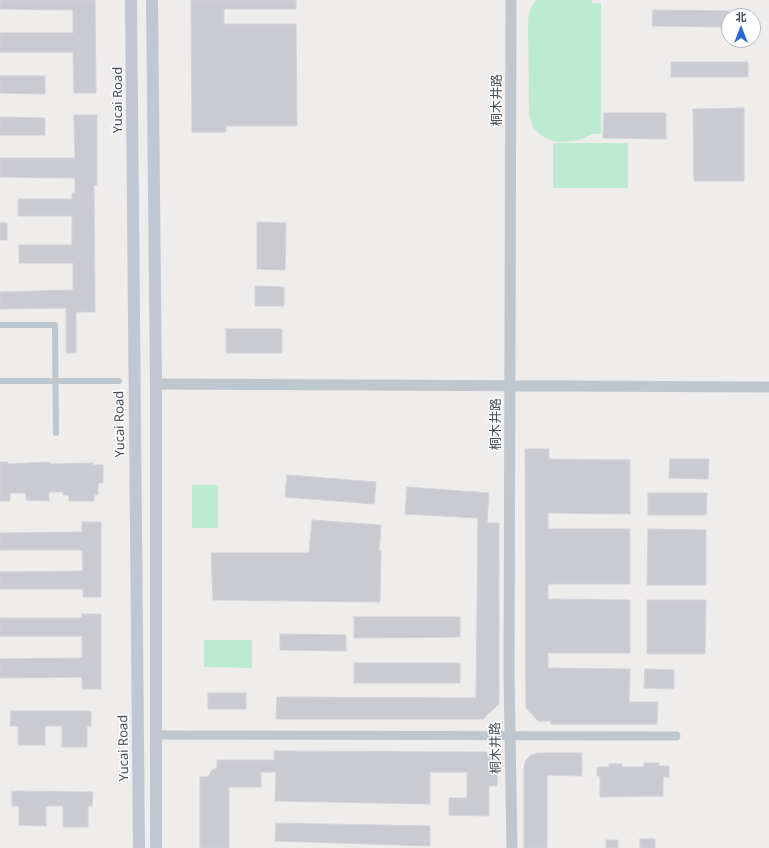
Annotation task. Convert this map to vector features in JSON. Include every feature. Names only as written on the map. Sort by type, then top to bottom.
[{"type":"main road","name":"Yucai Road","points":[[131,0],[139,848]]},
{"type":"main road","points":[[152,0],[156,384],[156,848]]},
{"type":"street","name":"桐木井路","points":[[511,0],[510,735],[512,848]]},
{"type":"street","points":[[0,325],[55,325],[56,433]]},
{"type":"street","points":[[0,381],[120,381]]},
{"type":"street","points":[[156,384],[769,388]]},
{"type":"street","points":[[156,735],[676,736]]},
{"type":"green space","points":[[536,0],[591,0],[593,3],[601,3],[601,134],[592,134],[580,140],[562,142],[552,141],[542,136],[535,130],[531,122],[529,115],[528,22],[529,12]]},
{"type":"green space","points":[[553,143],[628,143],[628,188],[553,188]]},
{"type":"green space","points":[[192,485],[218,485],[218,528],[192,528]]},
{"type":"green space","points":[[204,640],[252,640],[252,668],[204,667]]},
{"type":"building","points":[[0,0],[95,0],[96,93],[74,93],[73,52],[0,52],[0,33],[73,33],[73,10],[0,9]]},
{"type":"building","points":[[191,0],[296,0],[296,9],[224,9],[224,24],[296,24],[297,126],[226,126],[226,132],[192,132]]},
{"type":"building","points":[[653,10],[721,11],[721,27],[652,26]]},
{"type":"building","points":[[671,62],[748,62],[748,77],[671,77]]},
{"type":"building","points":[[0,76],[45,76],[45,94],[0,93]]},
{"type":"building","points":[[744,108],[744,181],[694,181],[693,109]]},
{"type":"building","points":[[604,113],[666,113],[666,139],[603,138]]},
{"type":"building","points":[[74,115],[97,115],[97,185],[94,185],[95,312],[76,312],[76,353],[66,353],[66,308],[0,309],[0,292],[73,290],[73,263],[19,263],[19,245],[72,245],[72,216],[18,216],[18,199],[72,199],[72,193],[75,193],[75,178],[0,177],[0,158],[75,158]]},
{"type":"building","points":[[0,117],[45,118],[45,135],[0,135]]},
{"type":"building","points":[[257,222],[286,223],[285,270],[257,269]]},
{"type":"building","points":[[0,223],[7,223],[7,240],[0,240]]},
{"type":"building","points":[[255,286],[284,287],[284,306],[255,306]]},
{"type":"building","points":[[226,329],[282,329],[282,353],[226,353]]},
{"type":"building","points":[[525,449],[549,449],[549,459],[630,460],[630,514],[548,513],[548,529],[630,529],[630,584],[548,584],[548,599],[630,600],[630,653],[548,653],[548,668],[630,669],[629,702],[658,702],[657,724],[551,724],[551,721],[538,721],[526,708]]},
{"type":"building","points":[[670,459],[709,459],[708,479],[669,478]]},
{"type":"building","points":[[0,462],[8,462],[8,464],[50,462],[50,464],[93,463],[93,465],[103,465],[103,483],[98,483],[98,495],[94,495],[94,501],[69,501],[69,495],[63,495],[63,492],[49,492],[49,501],[26,500],[26,493],[10,493],[10,501],[0,501]]},
{"type":"building","points":[[287,475],[376,482],[374,504],[285,497]]},
{"type":"building","points":[[407,487],[489,493],[487,523],[499,523],[499,704],[483,719],[276,719],[277,697],[476,698],[478,518],[405,514]]},
{"type":"building","points":[[648,493],[707,493],[706,515],[648,515]]},
{"type":"building","points":[[312,520],[381,525],[379,551],[381,551],[380,602],[213,600],[211,553],[309,553]]},
{"type":"building","points":[[82,522],[101,522],[101,597],[83,597],[83,589],[0,589],[0,572],[83,571],[82,550],[0,550],[0,533],[82,532]]},
{"type":"building","points":[[648,529],[706,530],[706,585],[647,585]]},
{"type":"building","points":[[647,600],[706,600],[705,654],[647,654]]},
{"type":"building","points":[[82,614],[101,614],[101,689],[82,689],[82,677],[0,678],[0,659],[82,658],[82,636],[0,636],[0,618],[82,618]]},
{"type":"building","points":[[354,617],[460,617],[460,637],[354,638]]},
{"type":"building","points":[[280,634],[346,635],[346,651],[280,650]]},
{"type":"building","points":[[354,663],[460,663],[460,683],[354,683]]},
{"type":"building","points":[[645,669],[674,670],[674,689],[644,688]]},
{"type":"building","points":[[208,693],[246,693],[246,709],[208,709]]},
{"type":"building","points":[[11,711],[91,711],[91,726],[87,726],[87,747],[62,747],[62,726],[45,726],[45,745],[18,745],[18,726],[10,726]]},
{"type":"building","points":[[274,751],[486,752],[498,761],[497,786],[489,786],[489,816],[449,815],[449,798],[467,798],[467,772],[430,772],[430,804],[275,801],[276,772],[261,772],[261,787],[229,787],[229,848],[200,848],[200,777],[208,777],[212,770],[217,768],[217,760],[274,760]]},
{"type":"building","points":[[538,753],[582,753],[582,776],[547,775],[547,848],[524,848],[524,766],[526,760],[531,755]]},
{"type":"building","points":[[644,763],[659,763],[659,766],[669,766],[669,777],[663,777],[663,796],[600,797],[600,776],[597,776],[597,767],[609,767],[609,764],[622,764],[622,767],[644,767]]},
{"type":"building","points":[[12,791],[93,792],[92,806],[88,806],[88,827],[63,827],[63,806],[46,806],[46,826],[19,825],[19,806],[12,806]]},
{"type":"building","points":[[276,823],[430,826],[430,846],[275,841]]},
{"type":"building","points":[[640,839],[655,839],[655,848],[640,848]]},
{"type":"building","points":[[606,840],[618,840],[618,848],[606,848]]}]
